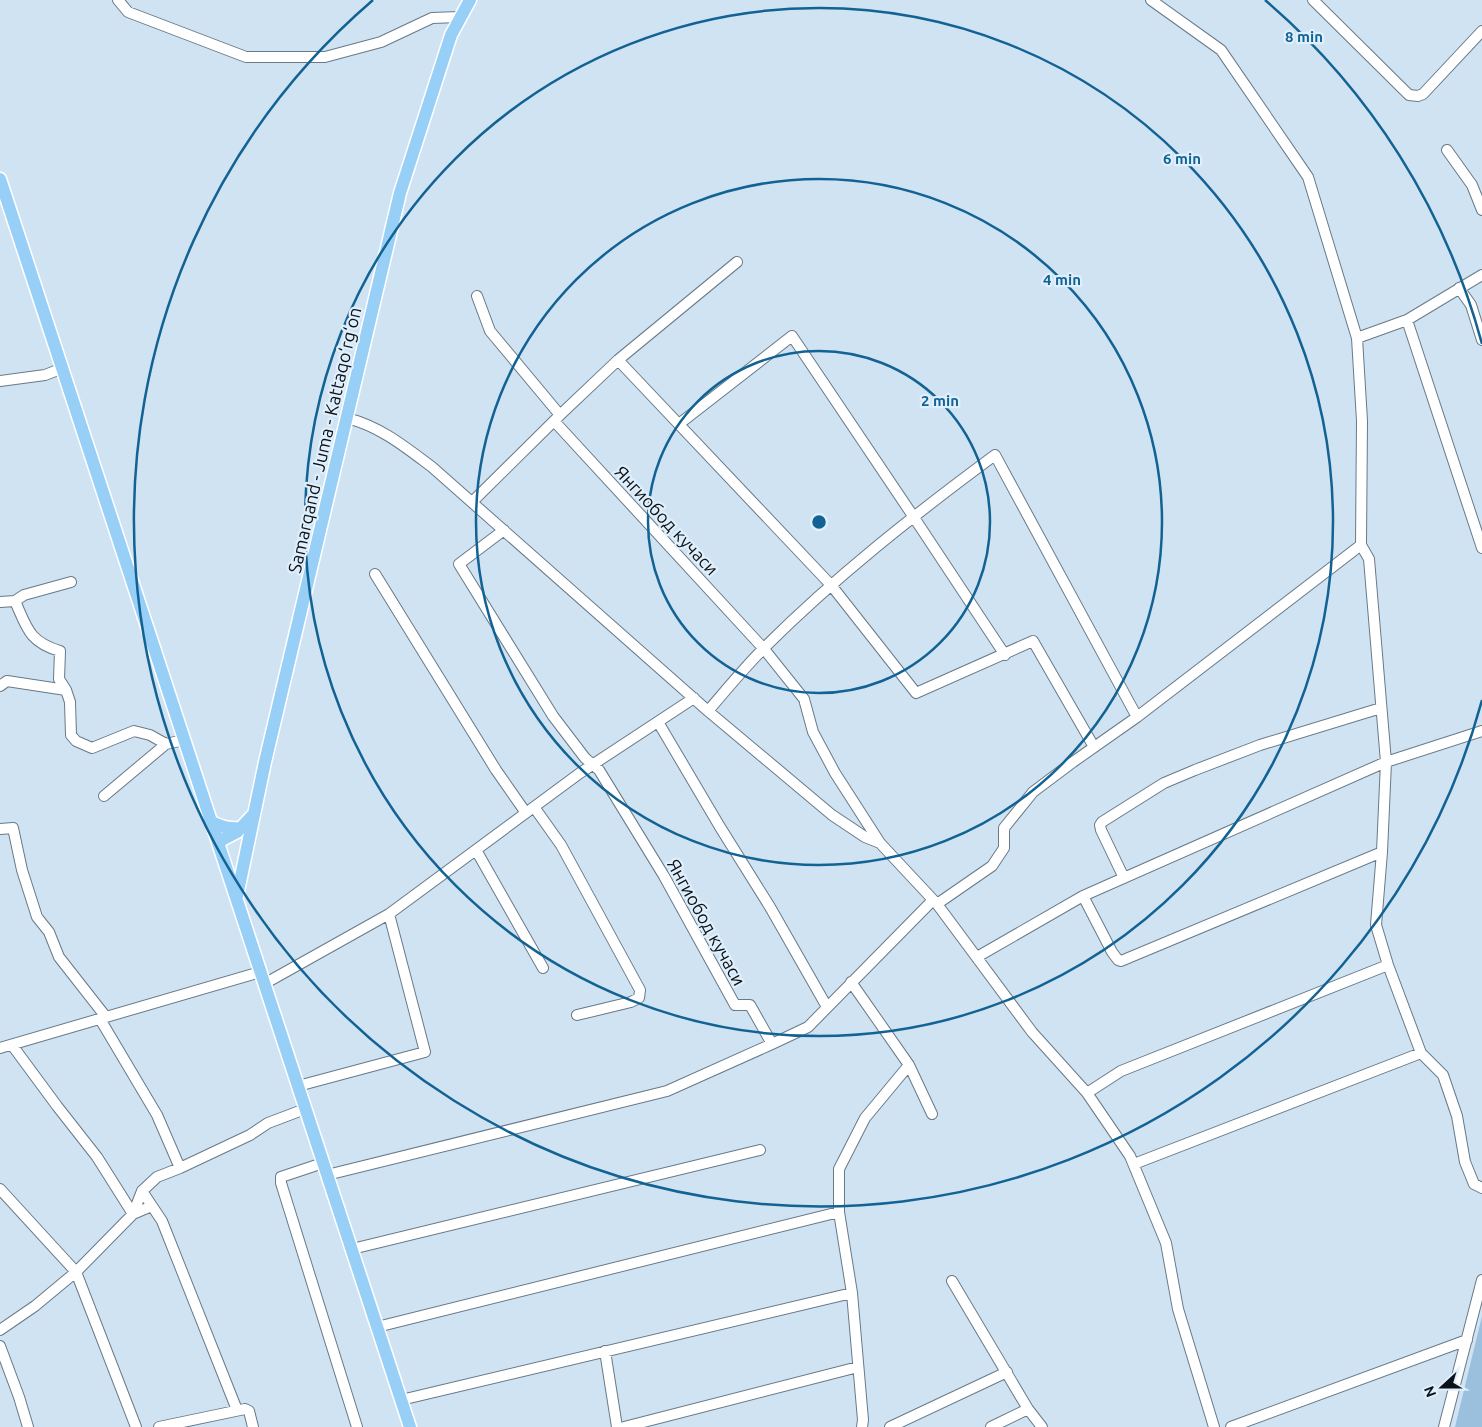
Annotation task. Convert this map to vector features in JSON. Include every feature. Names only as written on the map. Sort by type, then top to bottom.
[{"type":"main road","name":"Samarqand - Juma - Kattaqo‘rg‘on","points":[[237,896],[254,814],[400,193],[451,35],[459,17],[470,0]]},
{"type":"main road","points":[[0,179],[410,1427]]},
{"type":"main road","points":[[218,842],[231,836],[254,814]]},
{"type":"main road","points":[[210,821],[220,827],[241,828]]},
{"type":"street","points":[[118,0],[128,12],[246,57],[325,57],[381,42],[432,18],[459,17]]},
{"type":"street","points":[[1151,0],[1221,50],[1308,177],[1357,338],[1362,421],[1361,545],[1369,559],[1386,762],[1382,852],[1376,925],[1388,965],[1421,1053],[1443,1075],[1457,1116],[1465,1162],[1474,1184],[1482,1188]]},
{"type":"street","points":[[1313,0],[1409,94],[1418,96],[1423,94],[1482,31]]},
{"type":"street","points":[[1447,150],[1477,183],[1482,210]]},
{"type":"street","points":[[472,502],[618,360],[737,262]]},
{"type":"street","points":[[1357,338],[1407,320],[1482,275]]},
{"type":"street","points":[[1459,288],[1471,305],[1482,340]]},
{"type":"street","name":"Янгиобод кучаси","points":[[477,296],[490,331],[557,418],[764,649],[804,699],[813,732],[835,773],[880,843],[935,902],[1032,1032],[1087,1093],[1130,1156],[1166,1243],[1178,1309],[1214,1427]]},
{"type":"street","points":[[1407,320],[1482,548]]},
{"type":"street","points":[[679,424],[792,336],[914,516],[1004,655]]},
{"type":"street","points":[[618,360],[831,585],[916,693],[1033,641],[1094,747]]},
{"type":"street","points":[[0,381],[45,375],[63,368]]},
{"type":"street","name":"Янгиобод кучаси","points":[[347,418],[364,422],[391,436],[432,467],[694,698],[832,815],[865,837],[880,843]]},
{"type":"street","points":[[708,710],[764,649],[831,585],[914,516],[995,455],[1137,717]]},
{"type":"street","name":"Янгиобод кучаси","points":[[504,530],[459,564],[553,716],[585,758],[599,770],[664,876],[735,1005],[750,1005],[772,1044]]},
{"type":"street","points":[[357,1427],[281,1183],[281,1177],[325,1169],[667,1091],[808,1027],[851,982],[935,902],[992,866],[1004,848],[1004,828],[1033,792],[1137,717],[1361,545]]},
{"type":"street","points":[[374,574],[496,770],[561,844],[640,990],[639,998],[632,1002],[577,1015]]},
{"type":"street","points":[[0,602],[15,601],[24,595],[72,582]]},
{"type":"street","points":[[15,601],[30,636],[47,647],[60,651],[58,679],[66,690],[70,702],[70,734],[76,741],[92,748],[134,731],[150,735],[166,744]]},
{"type":"street","points":[[0,686],[7,682],[66,690]]},
{"type":"street","points":[[0,1048],[103,1018],[262,978],[389,914],[592,764],[694,698]]},
{"type":"street","points":[[1124,878],[1101,830],[1102,822],[1172,779],[1260,745],[1381,708]]},
{"type":"street","points":[[658,722],[770,907],[827,1007]]},
{"type":"street","points":[[977,957],[1083,896],[1386,762],[1482,731]]},
{"type":"street","points":[[104,796],[166,744],[184,740]]},
{"type":"street","points":[[0,828],[14,828],[22,870],[37,916],[49,932],[59,958],[103,1018],[157,1115],[180,1168]]},
{"type":"street","points":[[476,850],[543,968]]},
{"type":"street","points":[[1083,896],[1112,952],[1121,961],[1382,852]]},
{"type":"street","points":[[298,1086],[425,1052],[389,914]]},
{"type":"street","points":[[1087,1093],[1121,1071],[1388,965]]},
{"type":"street","points":[[851,982],[909,1065],[932,1114]]},
{"type":"street","points":[[12,1045],[97,1157],[133,1214]]},
{"type":"street","points":[[1134,1164],[1421,1053]]},
{"type":"street","points":[[862,1427],[863,1420],[852,1293],[839,1212],[839,1169],[865,1118],[909,1065]]},
{"type":"street","points":[[133,1214],[142,1191],[157,1177],[250,1135],[268,1123],[305,1109]]},
{"type":"street","points":[[352,1250],[760,1150]]},
{"type":"street","points":[[0,1189],[76,1272],[136,1427]]},
{"type":"street","points":[[142,1191],[162,1221],[236,1410]]},
{"type":"street","points":[[0,1330],[35,1306],[76,1272],[133,1214],[152,1206]]},
{"type":"street","points":[[377,1327],[839,1212]]},
{"type":"street","points":[[1444,1427],[1482,1280]]},
{"type":"street","points":[[952,1281],[1028,1409],[1042,1427]]},
{"type":"street","points":[[401,1400],[852,1293]]},
{"type":"street","points":[[1231,1427],[1467,1340]]},
{"type":"street","points":[[0,1346],[28,1427]]},
{"type":"street","points":[[605,1351],[617,1427]]},
{"type":"street","points":[[624,1427],[858,1367]]},
{"type":"street","points":[[890,1427],[1007,1372]]},
{"type":"street","points":[[159,1427],[247,1409],[253,1427]]},
{"type":"street","points":[[991,1427],[1028,1409]]},
{"type":"shaded area","points":[[1482,1316],[1482,1427],[1455,1427]]}]
